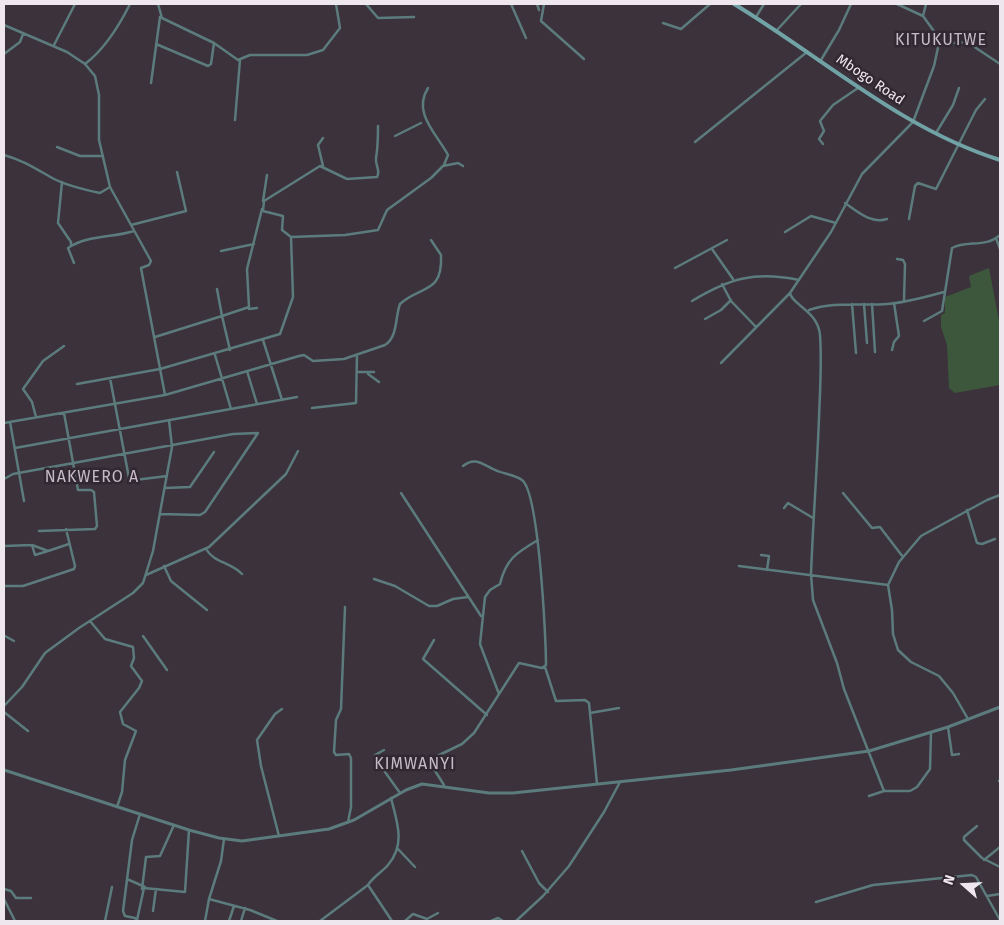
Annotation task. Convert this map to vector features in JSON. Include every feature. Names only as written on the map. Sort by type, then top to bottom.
[{"type":"main road","name":"Mbogo Road","points":[[734,4],[777,30],[912,122],[935,134],[1000,160]]},
{"type":"street","points":[[54,45],[75,4]]},
{"type":"street","points":[[85,64],[96,55],[106,42],[130,4]]},
{"type":"street","points":[[151,83],[160,16],[158,4]]},
{"type":"street","points":[[240,60],[250,55],[307,55],[323,50],[340,28],[336,4]]},
{"type":"street","points":[[366,4],[378,18],[414,17]]},
{"type":"street","points":[[511,4],[526,38]]},
{"type":"street","points":[[537,4],[539,10]]},
{"type":"street","points":[[544,4],[541,21],[584,59]]},
{"type":"street","points":[[663,22],[681,30],[710,4]]},
{"type":"street","points":[[756,17],[764,4]]},
{"type":"street","points":[[777,30],[801,4]]},
{"type":"street","points":[[821,60],[842,24],[851,4]]},
{"type":"street","points":[[720,363],[790,293],[836,223],[845,203],[867,168],[912,122],[934,66],[939,50],[938,40],[923,16],[897,4]]},
{"type":"street","points":[[923,16],[926,4]]},
{"type":"street","points":[[160,16],[176,26],[214,43],[240,60]]},
{"type":"street","points":[[4,25],[54,45],[85,64],[97,78],[99,95],[98,130],[110,187],[151,261],[149,265],[140,268],[165,395]]},
{"type":"street","points":[[4,54],[20,42],[23,34]]},
{"type":"street","points":[[938,40],[954,43],[967,42],[1000,64]]},
{"type":"street","points":[[156,44],[208,66],[211,64],[214,43]]},
{"type":"street","points":[[695,142],[808,51]]},
{"type":"street","points":[[234,120],[240,60]]},
{"type":"street","points":[[823,144],[819,139],[824,131],[820,121],[837,102],[860,87]]},
{"type":"street","points":[[323,166],[264,201],[263,211],[282,216],[282,230],[291,237],[345,235],[378,230],[387,210],[431,178],[443,166],[448,155],[436,139],[423,109],[422,98],[428,88]]},
{"type":"street","points":[[935,134],[953,105],[959,88]]},
{"type":"street","points":[[909,219],[915,186],[918,183],[933,190],[936,189],[977,108],[985,99]]},
{"type":"street","points":[[395,136],[421,123]]},
{"type":"street","points":[[323,138],[318,145],[323,166],[347,179],[376,177],[379,172],[376,160],[379,149],[378,126]]},
{"type":"street","points":[[57,147],[80,156],[103,156]]},
{"type":"street","points":[[4,155],[28,163],[62,182],[100,193],[110,187]]},
{"type":"street","points":[[443,166],[458,162],[463,166]]},
{"type":"street","points":[[131,225],[186,211],[177,172]]},
{"type":"street","points":[[248,309],[247,269],[262,214],[267,175]]},
{"type":"street","points":[[62,182],[58,223],[72,246]]},
{"type":"street","points":[[845,203],[865,217],[881,221],[887,219]]},
{"type":"street","points":[[785,232],[811,216],[836,223]]},
{"type":"street","points":[[74,263],[68,248],[87,240],[134,231]]},
{"type":"street","points":[[924,321],[942,313],[952,247],[978,244],[1000,235]]},
{"type":"street","points":[[77,384],[160,369],[215,355],[282,332],[292,302],[294,284],[290,261],[291,237]]},
{"type":"street","points":[[996,238],[1000,249]]},
{"type":"street","points":[[4,423],[165,395],[304,355],[310,360],[316,361],[344,359],[389,342],[395,329],[400,304],[428,289],[438,277],[441,255],[431,240]]},
{"type":"street","points":[[675,268],[727,240]]},
{"type":"street","points":[[221,252],[254,244]]},
{"type":"street","points":[[712,249],[733,280]]},
{"type":"street","points":[[897,259],[903,260],[905,264],[904,300]]},
{"type":"street","points":[[692,302],[722,284],[733,280],[767,275],[799,280]]},
{"type":"street","points":[[722,284],[730,300],[756,327]]},
{"type":"street","points":[[217,289],[230,350]]},
{"type":"street","points":[[809,310],[825,306],[894,303],[944,292]]},
{"type":"street","points":[[790,293],[794,301],[809,310],[819,328],[821,355],[811,574],[813,600],[837,663],[844,689],[884,791]]},
{"type":"street","points":[[705,320],[721,310],[730,300]]},
{"type":"street","points":[[892,350],[894,342],[899,336],[894,303]]},
{"type":"street","points":[[852,304],[856,352]]},
{"type":"street","points":[[864,304],[868,344]]},
{"type":"street","points":[[872,304],[876,352]]},
{"type":"street","points":[[155,337],[222,316],[257,308]]},
{"type":"street","points":[[262,339],[282,400]]},
{"type":"street","points":[[36,417],[32,402],[23,389],[43,361],[64,346]]},
{"type":"street","points":[[215,355],[231,409]]},
{"type":"street","points":[[312,408],[356,403],[357,355]]},
{"type":"street","points":[[247,371],[256,404]]},
{"type":"street","points":[[357,372],[366,374],[379,382]]},
{"type":"street","points":[[366,374],[374,372]]},
{"type":"street","points":[[110,378],[128,475],[132,480],[167,476]]},
{"type":"street","points":[[14,448],[297,397]]},
{"type":"street","points":[[39,530],[94,529],[97,526],[94,492],[91,490],[78,490],[64,413]]},
{"type":"street","points":[[4,706],[20,689],[45,653],[138,589],[146,575],[165,488],[172,447],[169,420]]},
{"type":"street","points":[[10,422],[24,501]]},
{"type":"street","points":[[4,479],[19,474],[124,456],[234,434],[258,433],[205,512],[200,515],[160,514]]},
{"type":"street","points":[[146,575],[206,549],[286,474],[298,451]]},
{"type":"street","points":[[165,488],[190,487],[214,452]]},
{"type":"street","points":[[463,466],[470,460],[475,460],[499,472],[522,480],[533,508],[538,540],[545,667],[556,700],[585,700],[589,703],[598,784]]},
{"type":"street","points":[[401,493],[482,617]]},
{"type":"street","points":[[843,493],[872,528],[880,527],[902,557]]},
{"type":"street","points":[[968,719],[953,692],[939,676],[911,662],[898,650],[893,634],[888,585],[902,557],[921,536],[967,510],[1000,496]]},
{"type":"street","points":[[784,508],[788,503],[813,518]]},
{"type":"street","points":[[967,510],[978,544],[995,539]]},
{"type":"street","points":[[4,586],[23,586],[74,569],[75,566],[66,529]]},
{"type":"street","points":[[499,694],[480,647],[486,594],[500,584],[505,566],[515,555],[538,540]]},
{"type":"street","points":[[32,545],[35,556],[69,544]]},
{"type":"street","points":[[4,546],[32,545],[48,551]]},
{"type":"street","points":[[206,549],[213,559],[230,564],[242,574]]},
{"type":"street","points":[[761,555],[769,556],[768,570]]},
{"type":"street","points":[[164,566],[171,581],[207,610]]},
{"type":"street","points":[[739,566],[888,585]]},
{"type":"street","points":[[374,579],[395,586],[429,606],[437,606],[453,598],[468,597]]},
{"type":"street","points":[[345,606],[341,709],[336,720],[334,752],[336,754],[350,754],[352,758],[351,807],[348,822]]},
{"type":"street","points":[[90,621],[105,639],[133,647],[134,656],[131,666],[142,681],[120,712],[123,724],[136,732],[126,760],[122,792],[116,808]]},
{"type":"street","points":[[5,636],[14,641]]},
{"type":"street","points":[[143,636],[167,670]]},
{"type":"street","points":[[434,640],[423,659],[487,715]]},
{"type":"street","points":[[444,785],[432,766],[432,760],[440,753],[468,740],[487,715],[519,663],[545,667]]},
{"type":"street","points":[[4,770],[116,808],[189,830],[224,839],[250,841],[321,831],[348,822],[400,793],[422,784],[444,785],[496,793],[767,766],[869,750],[948,727],[1000,707]]},
{"type":"street","points":[[590,713],[619,708]]},
{"type":"street","points":[[280,837],[261,766],[257,740],[276,714],[282,709]]},
{"type":"street","points":[[4,712],[28,731]]},
{"type":"street","points":[[948,727],[952,754],[959,754]]},
{"type":"street","points":[[869,796],[884,791],[910,791],[916,789],[926,778],[931,763],[932,732]]},
{"type":"street","points":[[384,750],[375,755],[375,758],[400,793]]},
{"type":"street","points":[[516,921],[548,892],[569,866],[604,812],[620,782]]},
{"type":"street","points":[[320,921],[368,885],[389,864],[398,849],[399,836],[391,798]]},
{"type":"street","points":[[127,879],[141,884],[144,889],[138,920],[125,916],[123,911],[127,879],[132,840],[140,814]]},
{"type":"street","points":[[141,884],[146,857],[160,856],[174,825]]},
{"type":"street","points":[[977,826],[963,839],[984,860],[1000,867]]},
{"type":"street","points":[[144,889],[185,892],[189,830]]},
{"type":"street","points":[[205,921],[209,899],[221,861],[224,839]]},
{"type":"street","points":[[984,860],[1000,846]]},
{"type":"street","points":[[398,849],[415,867]]},
{"type":"street","points":[[522,851],[539,883],[548,892]]},
{"type":"street","points":[[816,902],[873,885],[972,874],[1000,920]]},
{"type":"street","points":[[368,885],[392,921]]},
{"type":"street","points":[[105,921],[112,887]]},
{"type":"street","points":[[4,889],[11,891],[16,898],[31,898]]},
{"type":"street","points":[[153,911],[156,889]]},
{"type":"street","points":[[987,896],[1000,894]]},
{"type":"street","points":[[4,899],[15,921]]},
{"type":"street","points":[[209,899],[245,908],[277,921]]},
{"type":"street","points":[[229,921],[234,906]]},
{"type":"street","points":[[241,921],[245,908]]},
{"type":"street","points":[[405,921],[413,914],[427,919],[438,913]]},
{"type":"street","points":[[491,921],[498,918],[503,921]]},
{"type":"green space","points":[[989,268],[1000,326],[1000,385],[955,393],[949,388],[947,345],[941,327],[941,315],[945,313],[945,297],[971,287],[969,276]]},
{"type":"district","name":"KITUKUTWE","points":[[941,41]]},
{"type":"district","name":"NAKWERO A","points":[[92,478]]},
{"type":"district","name":"KIMWANYI","points":[[415,765]]}]
